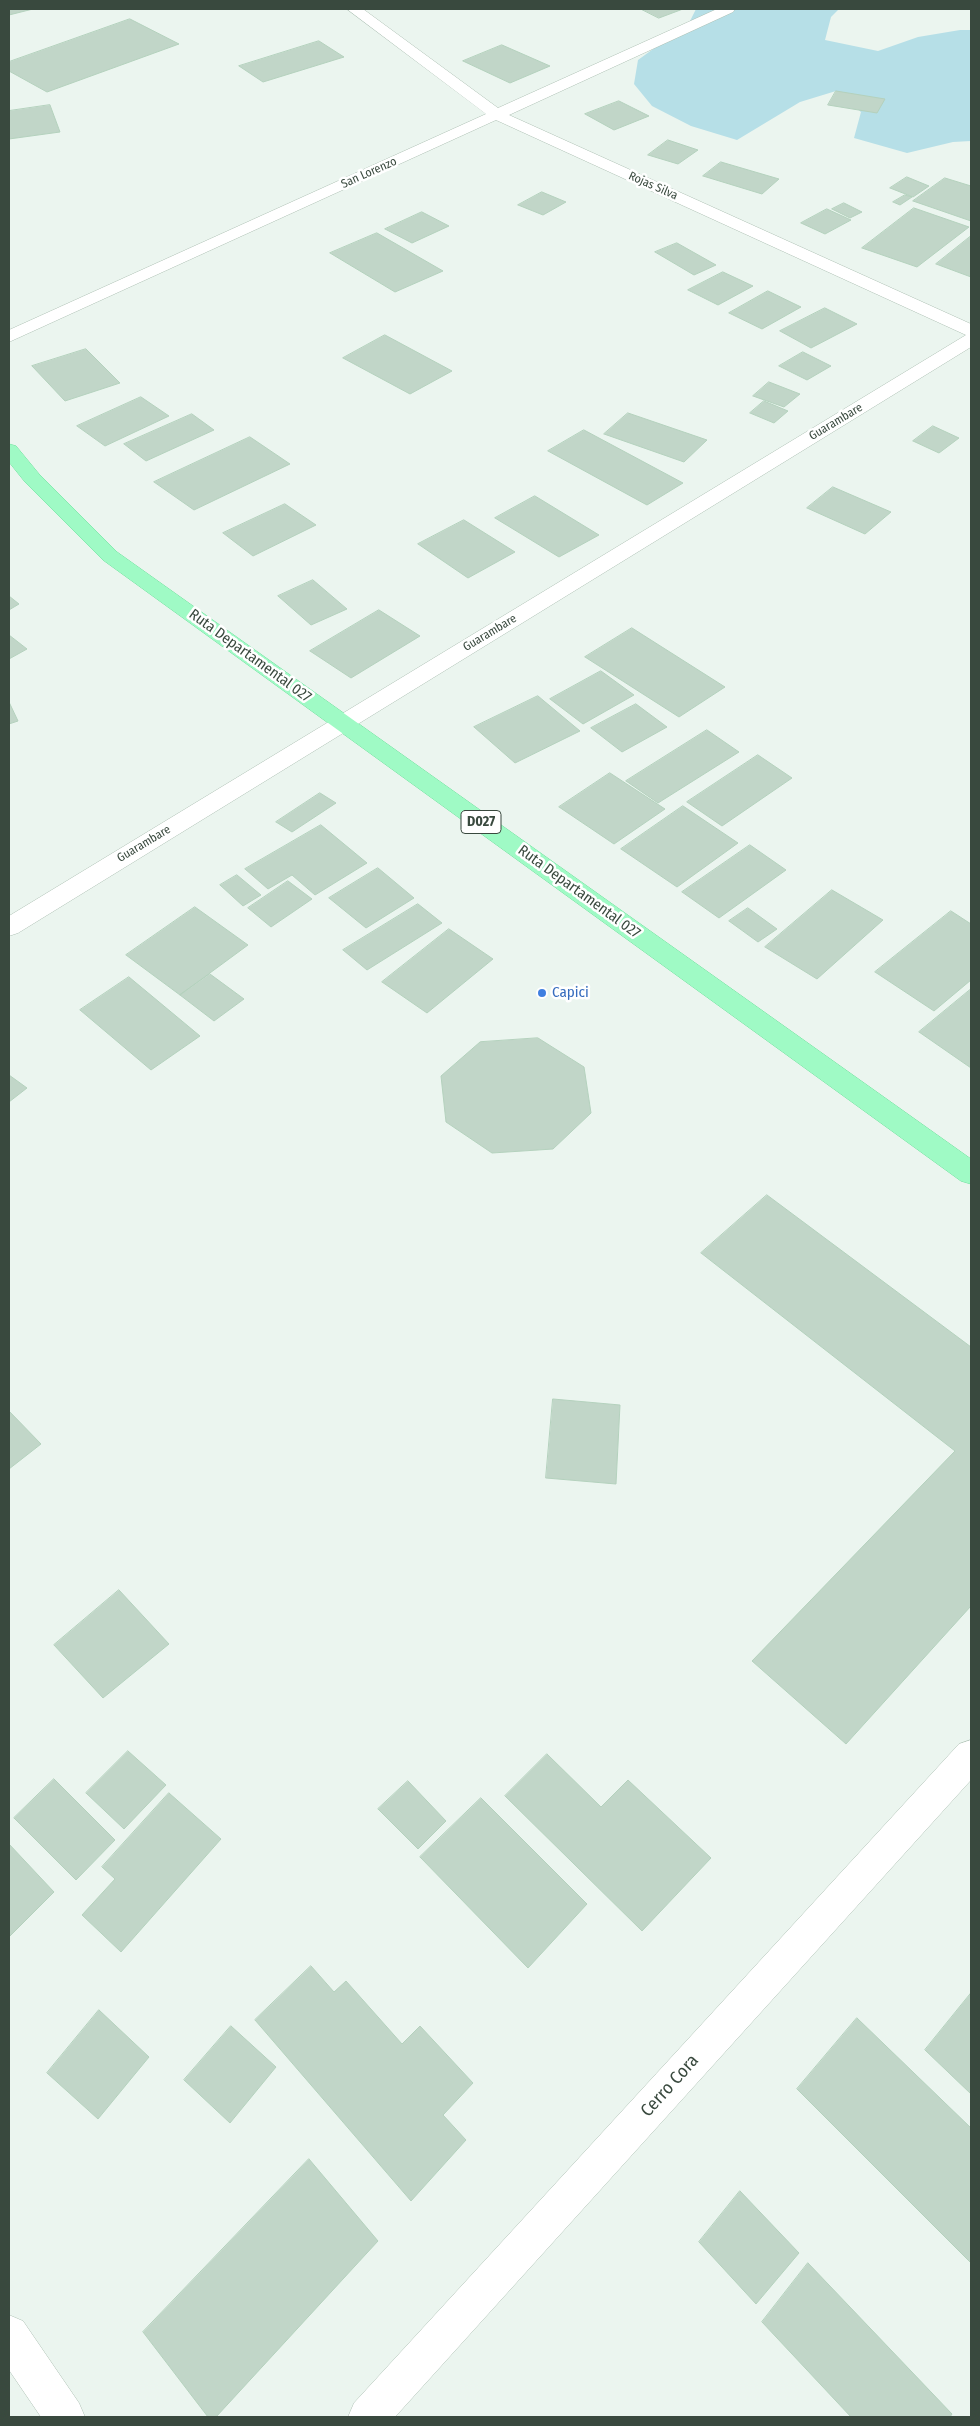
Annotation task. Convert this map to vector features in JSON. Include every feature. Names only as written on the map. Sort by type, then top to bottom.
[{"type":"main road","name":"Ruta Departamental 027","points":[[9,450],[32,478],[110,556],[971,1173]]},
{"type":"street","name":"Rojas Silva","points":[[354,9],[497,115],[969,329]]},
{"type":"street","name":"San Lorenzo","points":[[9,337],[728,9]]},
{"type":"street","name":"Guarambare","points":[[9,927],[343,722],[969,329]]},
{"type":"street","name":"Cerro Cora","points":[[368,2417],[971,1756]]},
{"type":"street","points":[[9,2335],[65,2417]]},
{"type":"shaded area","points":[[696,9],[839,9],[831,17],[825,40],[878,51],[918,37],[971,30],[971,141],[953,142],[907,153],[854,138],[861,112],[836,91],[800,102],[737,140],[691,126],[652,106],[634,84],[638,60],[689,23]]},
{"type":"building","points":[[9,9],[33,9],[9,15]]},
{"type":"building","points":[[641,9],[683,9],[659,18]]},
{"type":"building","points":[[130,19],[179,44],[47,92],[9,71],[9,62]]},
{"type":"building","points":[[319,41],[344,57],[263,82],[239,66]]},
{"type":"building","points":[[502,45],[550,66],[510,83],[463,61]]},
{"type":"building","points":[[836,91],[885,99],[877,113],[828,105]]},
{"type":"building","points":[[619,101],[649,116],[614,130],[585,114]]},
{"type":"building","points":[[50,105],[60,132],[9,139],[9,111]]},
{"type":"building","points":[[668,140],[698,150],[678,164],[648,155]]},
{"type":"building","points":[[721,162],[779,179],[762,194],[703,176]]},
{"type":"building","points":[[907,177],[929,186],[913,197],[890,188]]},
{"type":"building","points":[[945,178],[971,186],[971,221],[913,201]]},
{"type":"building","points":[[542,192],[566,202],[543,215],[518,205]]},
{"type":"building","points":[[905,195],[912,197],[900,205],[893,202]]},
{"type":"building","points":[[844,203],[862,212],[850,218],[832,209]]},
{"type":"building","points":[[914,208],[969,227],[917,267],[862,248]]},
{"type":"building","points":[[827,209],[851,220],[825,234],[801,223]]},
{"type":"building","points":[[422,212],[449,226],[412,243],[385,229]]},
{"type":"building","points":[[377,233],[443,271],[395,292],[330,253]]},
{"type":"building","points":[[971,236],[971,277],[936,264]]},
{"type":"building","points":[[677,243],[716,265],[694,275],[655,252]]},
{"type":"building","points":[[723,272],[753,286],[718,305],[688,290]]},
{"type":"building","points":[[768,291],[801,307],[762,329],[729,313]]},
{"type":"building","points":[[825,308],[857,324],[811,348],[780,331]]},
{"type":"building","points":[[385,335],[452,371],[410,394],[343,358]]},
{"type":"building","points":[[86,349],[120,383],[65,401],[32,366]]},
{"type":"building","points":[[803,352],[831,366],[807,380],[779,366]]},
{"type":"building","points":[[769,382],[800,394],[784,407],[753,396]]},
{"type":"building","points":[[141,397],[169,416],[105,446],[77,426]]},
{"type":"building","points":[[764,401],[788,411],[774,423],[750,413]]},
{"type":"building","points":[[628,413],[707,440],[684,462],[604,434]]},
{"type":"building","points":[[192,414],[214,430],[146,461],[124,444]]},
{"type":"building","points":[[933,426],[959,438],[939,453],[913,441]]},
{"type":"building","points":[[584,430],[683,483],[647,505],[548,451]]},
{"type":"building","points":[[250,437],[290,464],[194,510],[154,482]]},
{"type":"building","points":[[833,487],[891,512],[865,534],[807,508]]},
{"type":"building","points":[[535,496],[599,535],[559,557],[495,518]]},
{"type":"building","points":[[285,504],[316,525],[253,556],[223,533]]},
{"type":"building","points":[[464,520],[515,552],[468,578],[418,544]]},
{"type":"building","points":[[313,580],[347,609],[311,625],[278,596]]},
{"type":"building","points":[[9,596],[19,604],[9,610]]},
{"type":"building","points":[[379,610],[420,636],[351,678],[310,651]]},
{"type":"building","points":[[632,628],[725,687],[679,717],[585,657]]},
{"type":"building","points":[[9,635],[27,649],[9,659]]},
{"type":"building","points":[[601,671],[634,695],[583,724],[550,699]]},
{"type":"building","points":[[538,696],[580,731],[515,763],[474,727]]},
{"type":"building","points":[[9,702],[18,721],[9,724]]},
{"type":"building","points":[[636,704],[667,727],[622,752],[591,728]]},
{"type":"building","points":[[707,730],[739,752],[658,803],[626,781]]},
{"type":"building","points":[[758,755],[792,778],[722,826],[687,802]]},
{"type":"building","points":[[610,773],[665,809],[614,844],[559,807]]},
{"type":"building","points":[[320,793],[336,803],[292,832],[276,822]]},
{"type":"building","points":[[683,806],[738,843],[677,887],[621,849]]},
{"type":"building","points":[[321,825],[367,863],[315,895],[292,875],[268,889],[245,869]]},
{"type":"building","points":[[750,845],[786,870],[719,918],[682,892]]},
{"type":"building","points":[[378,868],[414,898],[366,928],[329,898]]},
{"type":"building","points":[[237,875],[261,895],[243,906],[220,885]]},
{"type":"building","points":[[288,881],[312,899],[271,927],[248,908]]},
{"type":"building","points":[[832,890],[883,920],[817,979],[765,947]]},
{"type":"building","points":[[418,904],[442,923],[367,970],[343,950]]},
{"type":"building","points":[[195,907],[248,945],[180,995],[126,955]]},
{"type":"building","points":[[748,908],[777,929],[758,942],[729,921]]},
{"type":"building","points":[[951,911],[971,924],[971,980],[934,1011],[875,972]]},
{"type":"building","points":[[449,929],[493,959],[427,1013],[382,982]]},
{"type":"building","points":[[210,974],[244,999],[214,1021],[180,995]]},
{"type":"building","points":[[129,977],[200,1036],[151,1070],[80,1010]]},
{"type":"building","points":[[971,989],[971,1068],[919,1032]]},
{"type":"building","points":[[538,1038],[584,1067],[591,1113],[553,1149],[492,1153],[446,1122],[441,1076],[480,1042]]},
{"type":"building","points":[[9,1075],[27,1088],[9,1102]]},
{"type":"building","points":[[767,1195],[971,1347],[971,1606],[846,1744],[752,1661],[955,1451],[701,1253]]},
{"type":"building","points":[[553,1399],[620,1405],[616,1484],[546,1478]]},
{"type":"building","points":[[9,1411],[41,1444],[9,1469]]},
{"type":"building","points":[[119,1590],[169,1644],[103,1698],[54,1645]]},
{"type":"building","points":[[128,1751],[166,1785],[124,1829],[86,1793]]},
{"type":"building","points":[[547,1754],[601,1807],[628,1780],[711,1858],[642,1931],[505,1796]]},
{"type":"building","points":[[54,1779],[115,1840],[76,1880],[14,1818]]},
{"type":"building","points":[[408,1781],[446,1821],[418,1849],[378,1809]]},
{"type":"building","points":[[169,1793],[221,1839],[121,1952],[82,1915],[115,1879],[102,1867]]},
{"type":"building","points":[[481,1798],[587,1904],[528,1968],[420,1857]]},
{"type":"building","points":[[9,1844],[54,1892],[9,1937]]},
{"type":"building","points":[[311,1966],[334,1992],[346,1981],[402,2044],[420,2026],[473,2083],[443,2115],[466,2140],[411,2201],[255,2020]]},
{"type":"building","points":[[971,1993],[971,2094],[925,2050]]},
{"type":"building","points":[[99,2010],[149,2057],[98,2119],[47,2073]]},
{"type":"building","points":[[857,2018],[971,2128],[971,2263],[797,2089]]},
{"type":"building","points":[[231,2026],[276,2067],[230,2123],[184,2080]]},
{"type":"building","points":[[309,2159],[378,2241],[216,2417],[208,2417],[143,2332]]},
{"type":"building","points":[[740,2191],[799,2253],[756,2304],[699,2242]]},
{"type":"building","points":[[808,2263],[952,2414],[950,2417],[851,2417],[762,2322]]},
{"type":"place","name":"Capici","points":[[542,993]]}]
